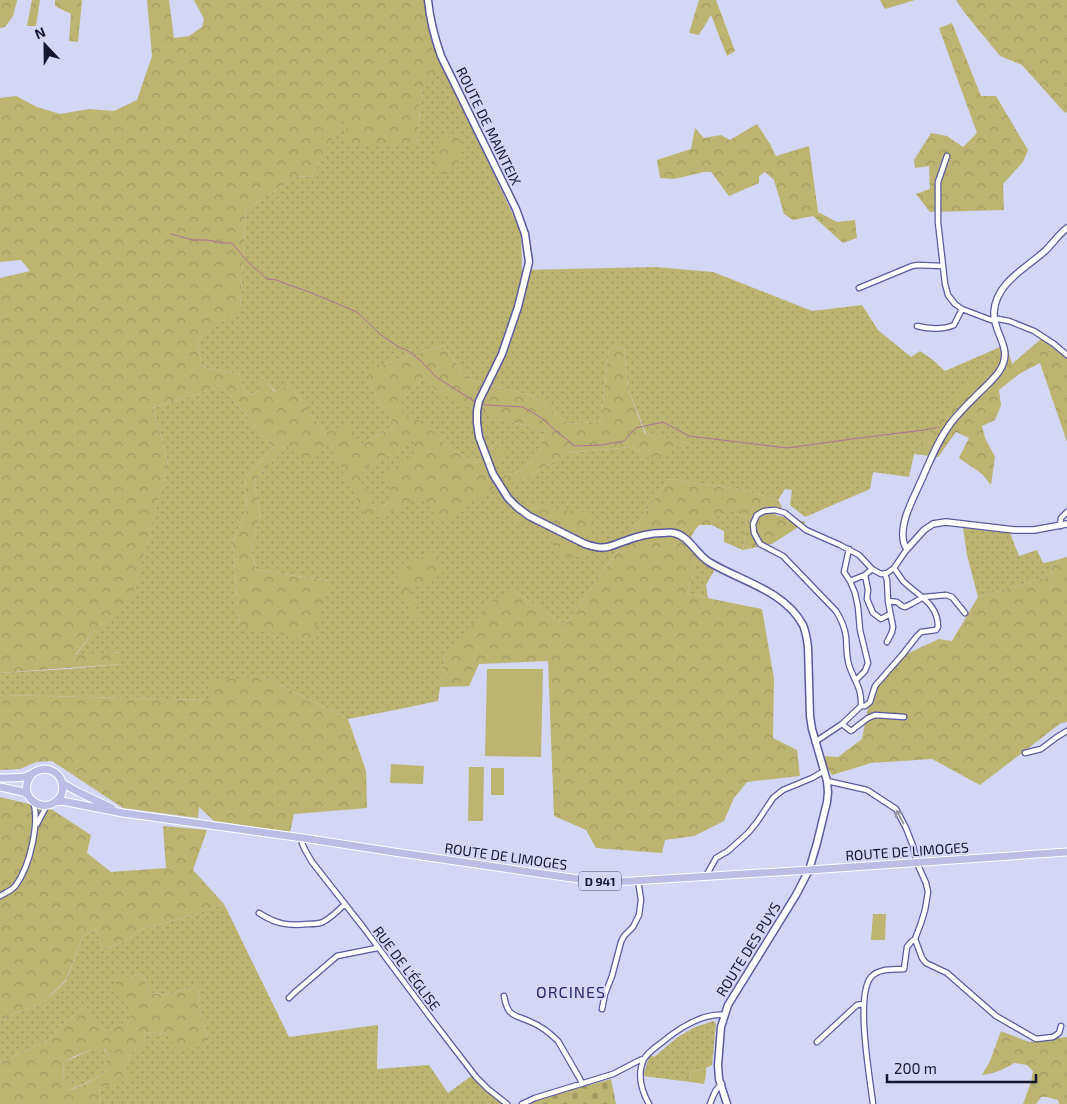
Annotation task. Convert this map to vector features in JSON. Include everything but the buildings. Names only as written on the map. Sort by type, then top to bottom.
[{"type":"main road","name":"ROUTE DE MAINTEIX","points":[[428,0],[430,20],[441,56],[516,209],[525,234],[529,262]]},
{"type":"main road","name":"ROUTE DES PUYS","points":[[529,262],[518,307],[502,354],[479,402],[477,411],[479,437],[493,474],[508,498],[529,516],[585,544],[595,547],[607,547],[643,535],[675,533],[686,540],[707,561],[772,594],[784,603],[800,620],[807,636],[810,716],[815,742],[827,781],[827,802],[809,870],[796,895],[728,1005],[724,1015],[721,1027],[718,1065],[727,1104]]},
{"type":"main road","points":[[0,778],[25,777],[38,770],[50,770],[60,777],[62,794],[55,802],[39,805],[23,792],[0,787]]},
{"type":"main road","points":[[30,798],[27,784],[32,774]]},
{"type":"main road","name":"ROUTE DE LIMOGES","points":[[62,783],[123,813]]},
{"type":"main road","name":"ROUTE DE LIMOGES","points":[[55,802],[62,801],[123,813],[599,882],[1067,852]]},
{"type":"street","points":[[947,156],[938,182],[938,222],[944,284],[948,295],[962,309],[991,320],[1008,321],[1034,331],[1067,354]]},
{"type":"street","points":[[907,549],[903,541],[906,516],[940,441],[954,419],[992,381],[1004,362],[1004,344],[994,320],[995,304],[1005,286],[1022,269],[1046,250],[1067,228]]},
{"type":"street","points":[[859,288],[912,266],[942,266]]},
{"type":"street","points":[[916,326],[949,328],[954,325],[962,309]]},
{"type":"street","points":[[861,706],[859,688],[849,667],[846,653],[846,637],[842,621],[836,611],[783,556],[760,544],[754,533],[753,524],[757,516],[764,511],[774,510],[785,513],[806,530],[859,555],[872,569],[881,574],[885,574],[894,568],[907,549],[924,530],[933,524],[946,522],[1014,530],[1034,530],[1067,524]]},
{"type":"street","points":[[1060,526],[1061,518],[1067,512]]},
{"type":"street","points":[[849,549],[844,572],[855,593],[860,630],[868,663],[865,671],[856,680]]},
{"type":"street","points":[[894,568],[902,580],[919,596],[946,595],[952,597],[965,613]]},
{"type":"street","points":[[850,581],[865,575],[872,569]]},
{"type":"street","points":[[885,574],[893,627],[887,642]]},
{"type":"street","points":[[865,575],[868,590],[867,599],[873,613],[881,619],[890,614]]},
{"type":"street","points":[[815,742],[842,724],[861,706],[865,706],[870,702],[875,686],[921,632],[936,630],[938,627],[936,613],[924,597]]},
{"type":"street","points":[[888,601],[898,602],[905,606],[924,597]]},
{"type":"street","points":[[842,724],[852,731],[868,718],[876,715],[904,717]]},
{"type":"street","points":[[1025,754],[1040,749],[1067,731]]},
{"type":"street","points":[[706,876],[716,858],[728,851],[748,833],[773,798],[783,790],[824,771]]},
{"type":"street","points":[[827,781],[867,790],[896,809],[913,846],[916,863],[926,883],[928,892],[925,910],[915,939],[907,947],[904,969],[876,973],[870,978],[865,990],[864,1032],[873,1104]]},
{"type":"street","points":[[0,896],[15,887],[24,871],[35,828],[36,810],[30,798]]},
{"type":"street","points":[[35,828],[47,805]]},
{"type":"street","name":"RUE DE L'ÉGLISE","points":[[302,838],[304,850],[312,862],[472,1072],[488,1089],[507,1104]]},
{"type":"street","points":[[602,1009],[621,942],[624,936],[633,928],[639,915],[641,900],[638,880]]},
{"type":"street","points":[[259,913],[270,920],[284,924],[321,923],[332,917],[345,904]]},
{"type":"street","points":[[915,939],[926,964],[947,973],[996,1016],[1036,1039],[1053,1037],[1058,1034],[1061,1026]]},
{"type":"street","points":[[289,998],[338,956],[377,948]]},
{"type":"street","points":[[504,996],[506,1007],[513,1015],[536,1024],[558,1041],[582,1084]]},
{"type":"street","points":[[817,1042],[856,1005],[864,1004]]},
{"type":"street","points":[[649,1104],[642,1089],[640,1078],[644,1060],[649,1052],[687,1025],[715,1015],[724,1015]]},
{"type":"street","points":[[522,1104],[535,1098],[613,1074],[640,1060],[644,1060]]},
{"type":"street","points":[[710,1104],[716,1090],[722,1084]]},
{"type":"green space","points":[[0,0],[17,1],[13,16],[5,27],[0,28]]},
{"type":"green space","points":[[32,0],[40,0],[36,26],[27,26]]},
{"type":"green space","points":[[55,0],[82,0],[78,42],[69,41],[71,14],[55,6]]},
{"type":"green space","points":[[147,0],[169,0],[174,38],[189,36],[202,27],[204,19],[194,0],[429,0],[445,69],[422,88],[417,144],[347,146],[346,114],[312,176],[297,177],[246,209],[240,309],[197,340],[202,367],[239,374],[246,395],[260,391],[260,374],[275,392],[290,385],[325,433],[347,425],[361,445],[395,426],[369,385],[370,362],[380,365],[444,345],[467,379],[536,397],[568,424],[601,421],[609,348],[624,347],[628,388],[645,434],[685,441],[663,458],[648,457],[632,447],[568,453],[524,479],[503,485],[501,476],[520,471],[537,457],[545,432],[530,426],[508,422],[457,403],[435,390],[425,376],[399,405],[408,419],[423,421],[451,449],[475,463],[494,445],[505,452],[494,464],[490,480],[493,488],[440,523],[422,496],[400,508],[367,520],[330,445],[304,462],[287,446],[254,480],[260,516],[251,549],[256,570],[330,581],[312,641],[239,626],[233,542],[247,509],[245,478],[273,448],[222,386],[153,408],[168,463],[132,600],[95,630],[75,655],[121,652],[121,664],[0,673],[0,278],[30,271],[21,260],[0,262],[0,98],[16,96],[37,107],[60,114],[89,109],[114,111],[137,100],[152,56]],"holes":[[[414,441],[416,453],[383,474],[395,500],[374,509],[360,478],[365,468]]]},
{"type":"green space","points":[[699,0],[716,0],[735,51],[727,56],[711,15],[699,35],[689,33]]},
{"type":"green space","points":[[880,0],[915,0],[885,9]]},
{"type":"green space","points":[[956,0],[1067,0],[1067,112],[1065,113],[1022,65],[1000,56]]},
{"type":"green space","points":[[952,23],[981,96],[996,96],[1028,150],[1023,162],[1003,184],[1004,210],[930,212],[916,194],[930,189],[929,166],[915,168],[914,160],[931,133],[947,136],[963,147],[977,133],[939,28]]},
{"type":"green space","points":[[445,69],[521,232],[522,270],[655,267],[713,272],[812,311],[862,305],[878,330],[911,357],[920,351],[945,371],[1007,344],[1010,357],[1001,359],[914,454],[909,477],[873,472],[870,489],[805,517],[790,505],[792,490],[785,489],[778,500],[739,489],[669,479],[565,625],[514,591],[445,656],[438,701],[348,719],[262,676],[209,700],[0,696],[0,673],[121,664],[120,652],[75,656],[95,630],[132,599],[168,463],[153,408],[222,386],[273,448],[245,478],[247,509],[233,542],[239,626],[330,581],[256,570],[251,549],[260,516],[254,480],[287,446],[330,445],[367,519],[400,508],[422,495],[490,480],[494,464],[494,445],[475,463],[408,420],[398,405],[425,376],[435,389],[508,422],[530,426],[545,432],[537,457],[520,471],[501,476],[524,479],[568,453],[632,447],[648,457],[685,442],[646,434],[628,388],[624,347],[609,348],[601,421],[568,424],[536,397],[467,379],[444,345],[380,365],[369,385],[395,426],[361,445],[325,433],[290,385],[276,392],[260,375],[260,391],[246,395],[239,374],[202,367],[197,340],[240,308],[246,209],[297,177],[312,176],[346,113],[417,144],[422,87]]},
{"type":"green space","points":[[757,124],[776,156],[809,146],[818,212],[837,222],[855,220],[857,238],[843,243],[813,216],[793,220],[784,214],[774,180],[765,172],[759,176],[759,183],[729,196],[711,172],[674,179],[660,178],[657,160],[691,149],[695,128],[704,138],[721,135],[730,140]]},
{"type":"green space","points":[[459,135],[461,152],[457,168],[446,174],[431,172],[440,138]]},
{"type":"green space","points":[[1042,338],[1067,358],[1067,442],[1040,363],[1019,374],[999,390],[1001,405],[995,420],[982,426],[985,438],[995,457],[991,485],[982,474],[959,458],[969,438],[956,432],[938,457],[914,454],[961,391],[1001,359],[1010,357],[1012,364]]},
{"type":"green space","points":[[414,440],[417,453],[395,500],[374,509],[359,478],[365,468]]},
{"type":"green space","points":[[669,479],[739,489],[778,500],[782,507],[775,515],[806,522],[772,544],[743,550],[747,518],[729,510],[719,513],[711,525],[699,525],[691,537],[700,552],[687,594],[762,609],[774,679],[773,738],[797,750],[800,776],[747,782],[734,798],[724,821],[694,836],[665,840],[662,853],[596,848],[586,830],[554,816],[548,661],[479,664],[469,686],[440,687],[445,656],[493,600],[514,591],[565,625]]},
{"type":"green space","points":[[533,503],[561,510],[590,513],[591,525],[586,537],[585,555],[569,558],[559,556],[545,529],[521,518],[514,524],[511,515]]},
{"type":"green space","points":[[729,510],[747,518],[743,550],[724,542],[724,531],[711,525],[719,512]]},
{"type":"green space","points":[[963,528],[1010,533],[1019,556],[1037,550],[1043,563],[1053,561],[1051,576],[978,597],[967,555]]},
{"type":"green space","points":[[433,552],[444,572],[410,591],[421,617],[413,619],[397,578],[412,562]]},
{"type":"green space","points":[[700,552],[710,560],[715,569],[706,585],[708,598],[687,594]]},
{"type":"green space","points":[[1067,557],[1067,722],[1061,723],[980,785],[932,759],[871,763],[832,775],[826,766],[823,756],[838,757],[862,739],[872,687],[898,658],[939,639],[952,641],[978,597],[1051,576],[1053,561]]},
{"type":"green space","points":[[487,669],[543,669],[541,757],[485,756]]},
{"type":"green space","points":[[262,676],[348,719],[366,771],[367,808],[294,814],[290,832],[214,821],[199,807],[198,818],[123,808],[52,761],[36,762],[20,769],[0,770],[0,696],[209,700],[211,681]]},
{"type":"green space","points":[[391,764],[424,766],[423,784],[390,783]]},
{"type":"green space","points":[[469,767],[484,767],[483,821],[468,821]]},
{"type":"green space","points":[[491,768],[504,768],[504,795],[491,795]]},
{"type":"green space","points":[[0,797],[51,809],[91,835],[87,853],[111,872],[166,868],[163,826],[207,830],[193,870],[224,904],[184,918],[141,929],[126,941],[102,950],[97,929],[83,936],[66,980],[44,1002],[0,1020]]},
{"type":"green space","points":[[224,904],[289,1037],[378,1025],[377,1069],[429,1065],[448,1093],[474,1074],[507,1104],[101,1104],[99,1087],[126,1067],[131,1053],[143,1044],[146,1032],[209,1042],[199,1006],[198,986],[165,995],[150,993],[142,974],[130,977],[117,977],[131,1006],[131,1021],[104,1031],[86,1007],[61,1025],[47,1041],[0,1063],[0,1020],[44,1002],[66,981],[83,936],[97,929],[102,950],[126,941],[141,929],[184,918]]},
{"type":"green space","points":[[873,914],[886,914],[885,940],[871,940]]},
{"type":"green space","points":[[142,974],[150,993],[165,995],[198,986],[199,1006],[209,1042],[200,1047],[176,1049],[167,1034],[146,1032],[143,1044],[131,1053],[126,1067],[135,1079],[99,1087],[101,1104],[0,1104],[0,1063],[47,1041],[61,1025],[86,1007],[104,1031],[130,1021],[131,1006],[123,1002],[116,985],[116,977],[130,977]],"holes":[[[93,1049],[105,1049],[108,1055],[105,1071],[93,1080],[70,1090],[63,1079],[64,1062]]]},
{"type":"green space","points":[[713,1021],[716,1023],[712,1065],[706,1068],[706,1075],[701,1071],[691,1070],[690,1082],[643,1076],[650,1054],[654,1057],[678,1037],[693,1028]]},
{"type":"green space","points":[[1001,1031],[1029,1042],[1067,1037],[1067,1104],[1059,1104],[1058,1100],[1041,1097],[1036,1104],[1023,1104],[1033,1071],[1027,1065],[1014,1063],[999,1071],[982,1075],[990,1061]]},
{"type":"green space","points":[[93,1049],[104,1049],[108,1055],[105,1071],[93,1080],[70,1090],[63,1080],[64,1062]]},
{"type":"green space","points":[[691,1070],[701,1071],[706,1075],[704,1084],[690,1082]]},
{"type":"green space","points":[[611,1079],[616,1104],[528,1104],[535,1100]]},
{"type":"waterway","points":[[171,234],[193,240],[232,243],[248,262],[267,279],[277,280],[357,312],[381,335],[421,361],[436,377],[474,401]]},
{"type":"waterway","points":[[483,404],[523,407],[543,419],[575,446],[601,445],[624,441],[636,428],[663,422],[689,436],[787,448],[939,427]]},
{"type":"district","name":"ORCINES","points":[[571,991]]}]
